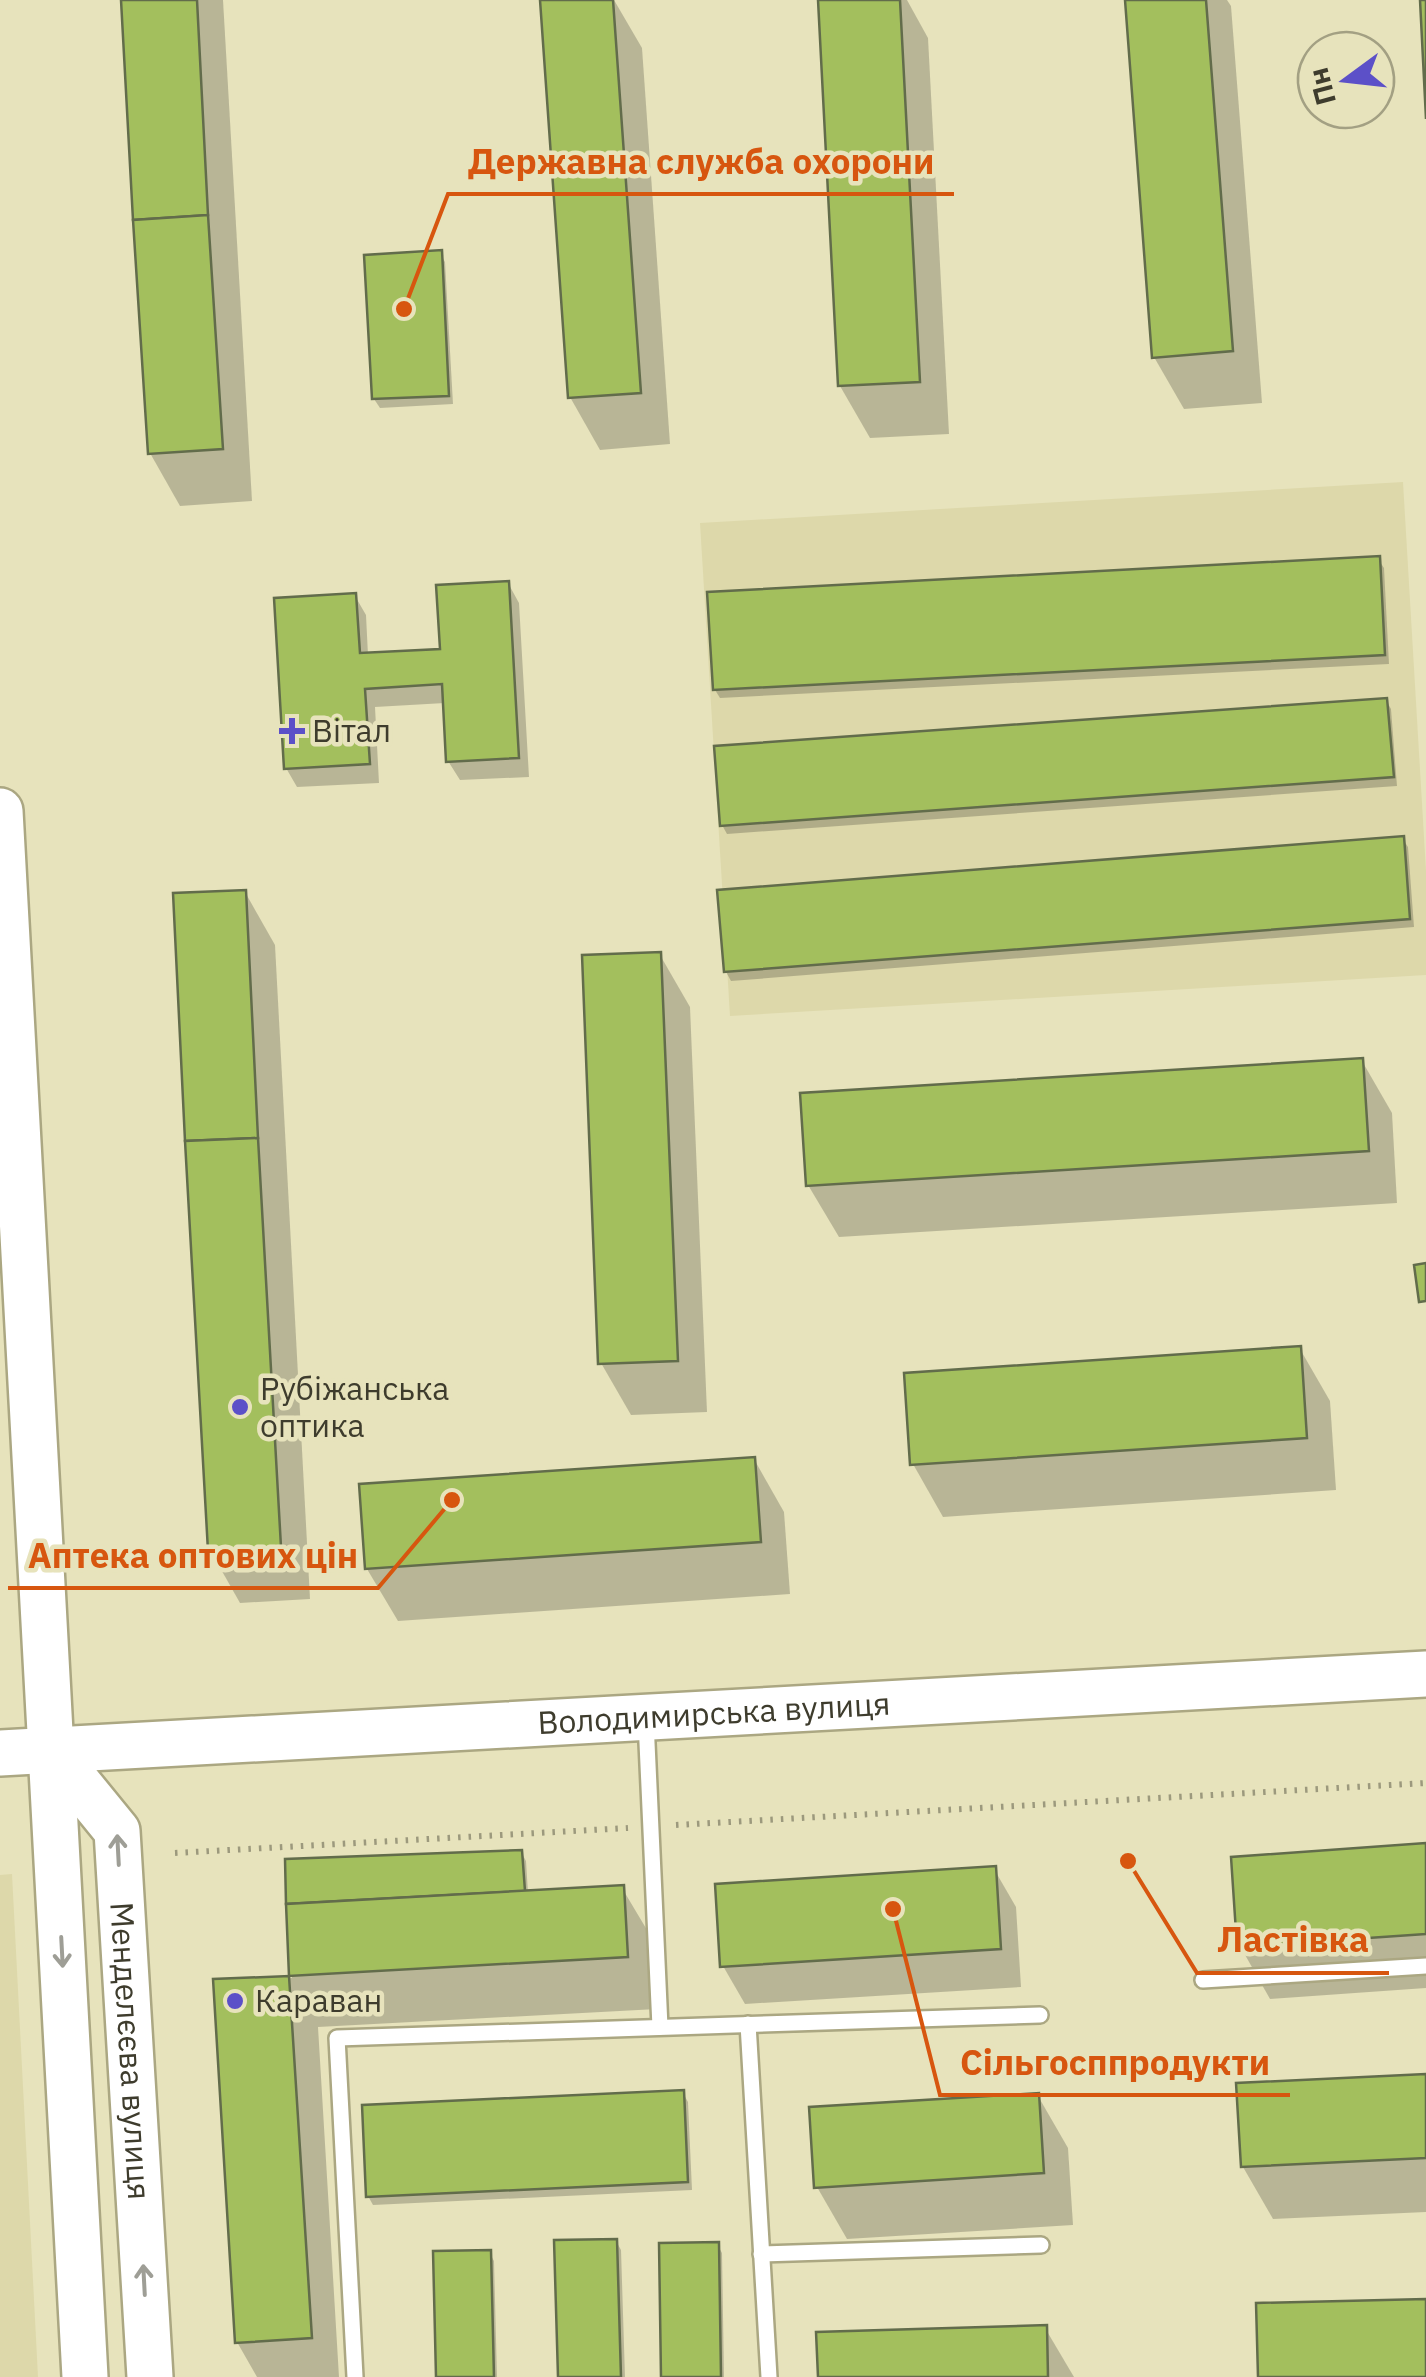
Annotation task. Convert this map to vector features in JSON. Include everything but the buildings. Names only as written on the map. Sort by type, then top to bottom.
[{"type":"street","name":"Менделєєва вулиця","points":[[0,811],[85,2377]]},
{"type":"street","name":"Володимирська вулиця","points":[[0,1753],[1426,1674]]},
{"type":"street","name":"Менделєєва вулиця","points":[[50,1750],[117,1831],[150,2377]]},
{"type":"lane","points":[[646,1718],[660,2027]]},
{"type":"lane","points":[[1202,1980],[1426,1966]]},
{"type":"lane","points":[[356,2377],[337,2038],[1040,2015]]},
{"type":"lane","points":[[748,2024],[769,2377]]},
{"type":"lane","points":[[761,2254],[1041,2246]]},
{"type":"path","points":[[175,1852],[1426,1783]]},
{"type":"shaded area","points":[[1403,482],[1426,871],[1426,975],[730,1016],[700,523]]},
{"type":"shaded area","points":[[12,1874],[38,2377],[0,2377],[0,1875]]},
{"type":"place","name":"Державна служба охорони","points":[[404,309]]},
{"type":"place","name":"Вітал","points":[[292,731]]},
{"type":"place","name":"Рубіжанська оптика","points":[[240,1407]]},
{"type":"place","name":"Аптека оптових цін","points":[[452,1500]]},
{"type":"place","name":"Ластівка","points":[[1128,1861]]},
{"type":"place","name":"Сільгосппродукти","points":[[893,1909]]},
{"type":"place","name":"Караван","points":[[235,2001]]}]
